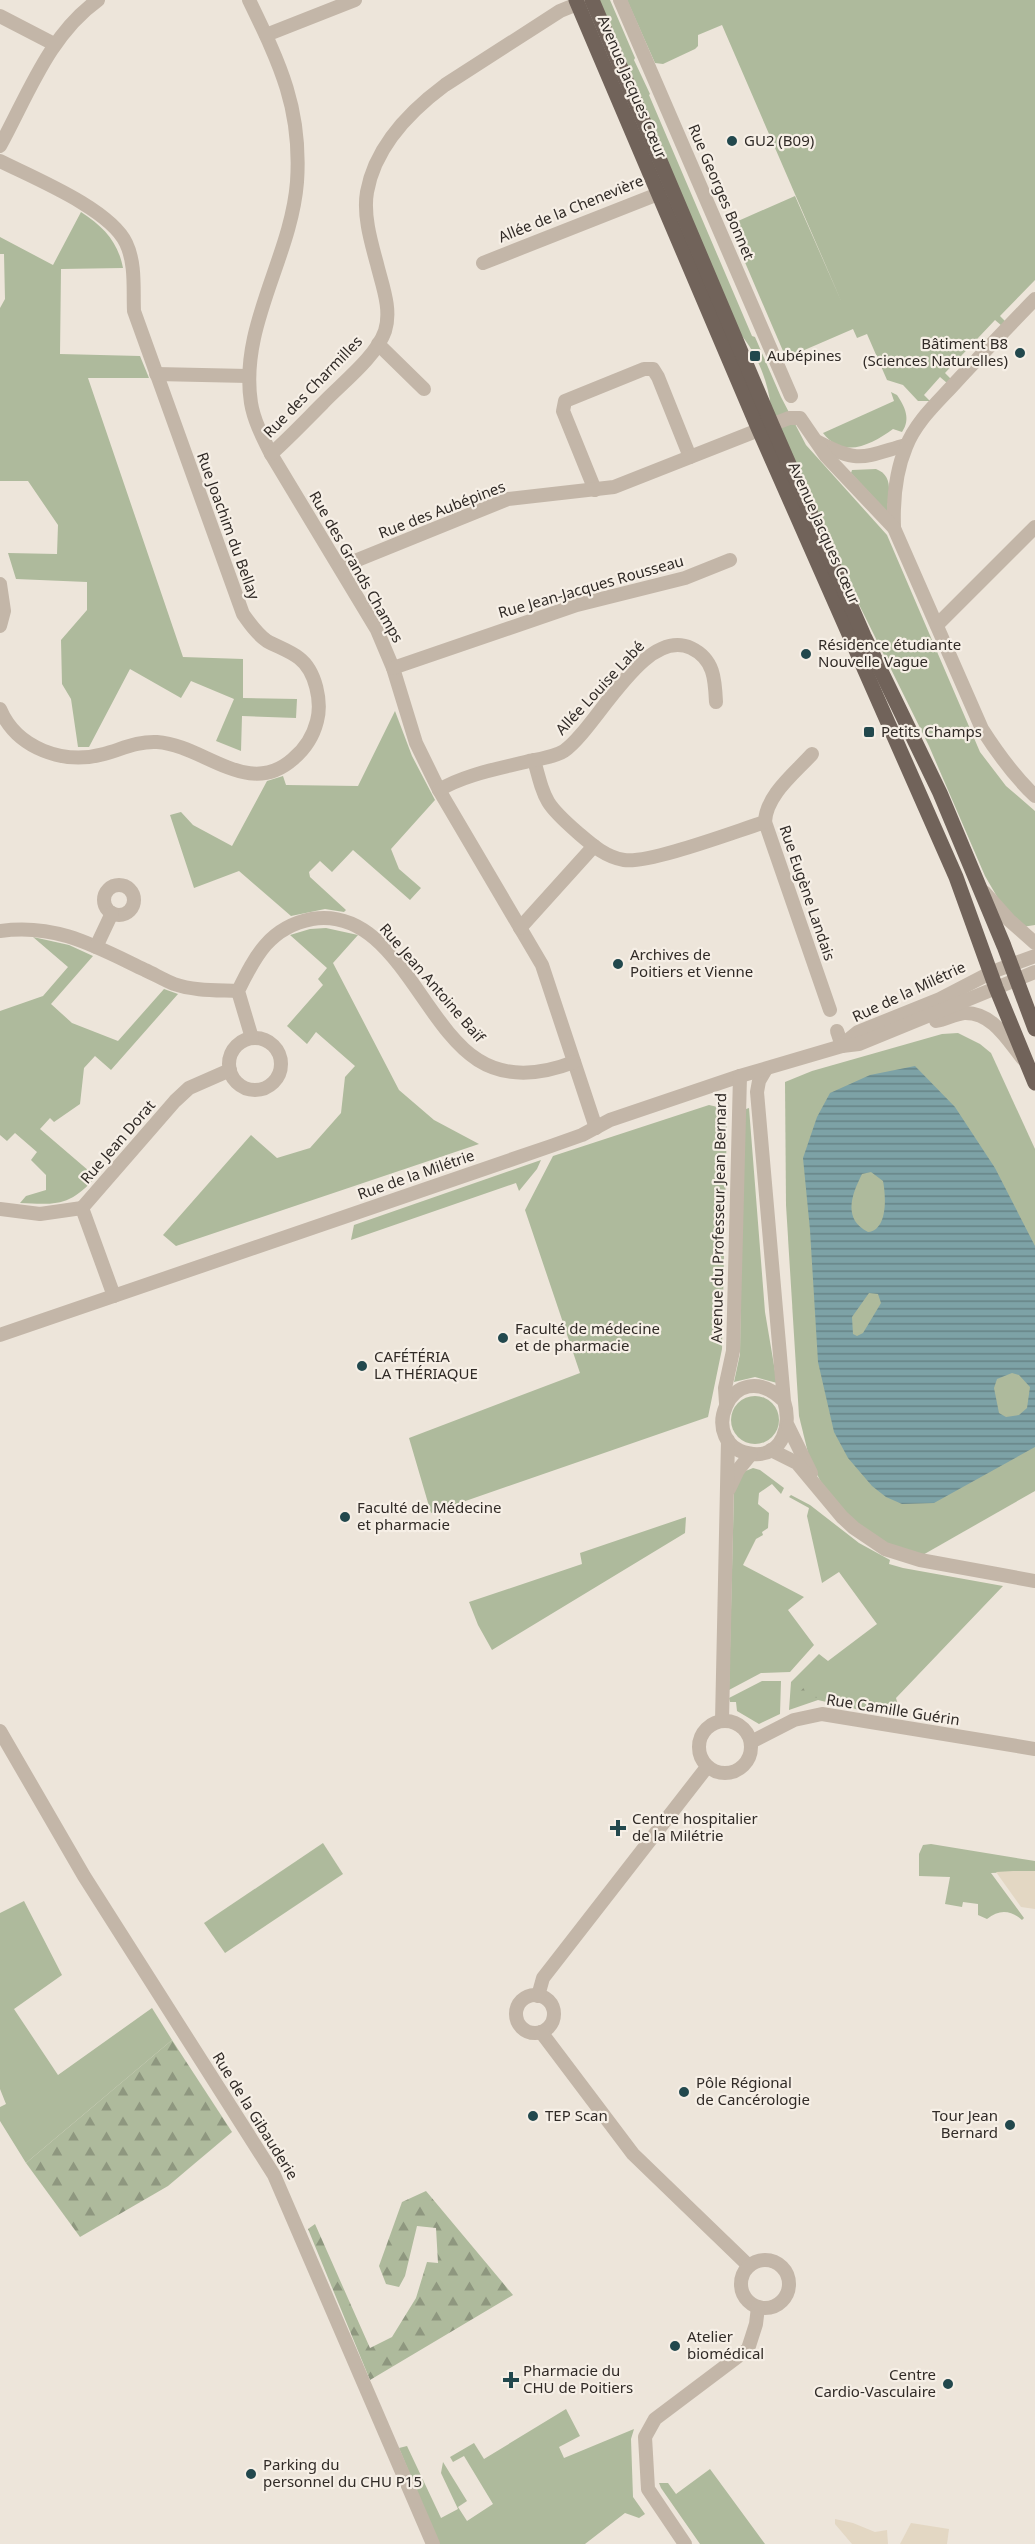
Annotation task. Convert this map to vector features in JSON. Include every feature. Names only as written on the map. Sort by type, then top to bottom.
[{"type":"main road","name":"Avenue Jacques Cœur","points":[[583,1],[765,428],[872,691],[956,877],[996,988],[1035,1083]]},
{"type":"main road","name":"Avenue Jacques Cœur","points":[[765,428],[940,793],[981,889],[1035,1029]]},
{"type":"street","points":[[0,146],[54,44],[77,16],[98,0]]},
{"type":"street","name":"Rue des Grands Champs","points":[[249,0],[291,95],[298,144],[293,213],[256,327],[248,375],[251,405],[258,428],[271,454],[377,630],[393,668],[416,743],[438,790],[542,965],[596,1128]]},
{"type":"street","points":[[266,35],[355,0]]},
{"type":"street","name":"Rue Georges Bonnet","points":[[620,0],[791,396]]},
{"type":"street","name":"Rue des Charmilles","points":[[271,454],[378,344],[385,331],[387,314],[367,216],[366,194],[372,172],[397,129],[428,97],[560,11],[583,1]]},
{"type":"street","points":[[0,16],[54,44]]},
{"type":"street","name":"Rue Joachim du Bellay","points":[[0,161],[89,207],[111,224],[125,242],[133,265],[134,311],[243,614],[267,640],[300,659],[308,667],[314,680],[319,709],[311,738],[304,750],[290,762],[269,773],[254,775],[238,772],[192,751],[158,742],[142,743],[103,755],[82,758],[48,753],[33,746],[17,734],[0,710]]},
{"type":"street","name":"Allée de la Chenevière","points":[[483,263],[665,191]]},
{"type":"street","points":[[894,528],[893,502],[906,445],[933,407],[1035,299]]},
{"type":"street","name":"Rue des Charmilles","points":[[378,344],[424,388]]},
{"type":"street","points":[[595,489],[563,411],[565,401],[644,369],[653,369],[658,377],[690,457]]},
{"type":"street","points":[[156,374],[248,375]]},
{"type":"street","points":[[765,428],[794,417],[800,418],[805,422],[826,456],[894,528],[982,729],[1005,763],[1035,796]]},
{"type":"street","name":"Rue des Aubépines","points":[[340,567],[508,499],[614,487],[765,428]]},
{"type":"street","points":[[815,440],[840,454],[854,457],[906,445]]},
{"type":"street","points":[[937,625],[1035,527]]},
{"type":"street","name":"Rue Jean-Jacques Rousseau","points":[[393,668],[577,605],[685,578],[730,560]]},
{"type":"street","points":[[0,584],[3,611],[0,626]]},
{"type":"street","name":"Allée Louise Labé","points":[[438,790],[456,779],[556,754],[569,746],[634,670],[652,653],[668,645],[684,645],[706,658],[711,664],[715,678],[716,702]]},
{"type":"street","points":[[765,822],[765,812],[771,800],[812,754]]},
{"type":"street","name":"Rue Eugène Landais","points":[[534,760],[544,796],[551,810],[594,846],[610,856],[636,861],[765,822],[830,1010]]},
{"type":"street","points":[[520,928],[594,846]]},
{"type":"street","points":[[981,889],[1009,920],[1035,943]]},
{"type":"street","points":[[96,947],[112,913]]},
{"type":"street","name":"Rue Jean Antoine Baïf","points":[[238,991],[261,948],[279,931],[319,918],[343,920],[367,932],[380,942],[456,1040],[477,1059],[506,1071],[523,1073],[555,1069],[574,1062]]},
{"type":"street","points":[[0,931],[18,928],[64,933],[173,984],[198,989],[238,991],[252,1038]]},
{"type":"street","name":"Rue de la Milétrie","points":[[842,1046],[858,1032],[940,999],[992,972],[1035,956]]},
{"type":"street","name":"Rue de la Milétrie","points":[[0,1335],[551,1146],[610,1120],[740,1076],[842,1046],[859,1044],[1035,972]]},
{"type":"street","points":[[896,1029],[943,1020],[962,1013],[976,1013],[998,1028],[1027,1064]]},
{"type":"street","points":[[837,1031],[842,1046]]},
{"type":"street","points":[[252,1038],[268,1041],[279,1053],[281,1061],[278,1078],[264,1089],[247,1089],[234,1078],[230,1071],[229,1059],[233,1049],[241,1042],[252,1038]]},
{"type":"street","name":"Avenue du Professeur Jean Bernard","points":[[766,1069],[757,1092],[784,1401],[788,1413],[788,1426],[820,1491]]},
{"type":"street","name":"Rue Jean Dorat","points":[[114,1296],[82,1208],[189,1088],[230,1071]]},
{"type":"street","name":"Avenue du Professeur Jean Bernard","points":[[740,1076],[748,1083],[752,1093],[758,1170],[764,1185]]},
{"type":"street","name":"Avenue du Professeur Jean Bernard","points":[[722,1721],[728,1440],[722,1424],[733,1351],[740,1076]]},
{"type":"street","points":[[0,1209],[40,1214],[82,1208]]},
{"type":"street","points":[[726,1403],[735,1394],[755,1386],[767,1388],[784,1401]]},
{"type":"street","points":[[728,1440],[738,1449],[751,1454],[764,1454],[779,1443],[788,1426]]},
{"type":"street","name":"Avenue du Professeur Jean Bernard","points":[[771,1450],[797,1463],[827,1501],[854,1528],[885,1549],[920,1560],[1035,1581]]},
{"type":"street","name":"Avenue du Professeur Jean Bernard","points":[[728,1491],[738,1470],[751,1454]]},
{"type":"street","name":"Rue Camille Guérin","points":[[751,1742],[794,1720],[829,1714],[1035,1749]]},
{"type":"street","points":[[722,1721],[730,1721],[743,1729],[751,1742],[749,1758],[740,1769],[724,1774],[707,1767],[699,1754],[700,1738],[709,1726],[722,1721]]},
{"type":"street","name":"Rue de la Gibauderie","points":[[0,1731],[84,1876],[274,2175],[434,2544]]},
{"type":"street","points":[[538,1996],[543,1978],[707,1767]]},
{"type":"street","points":[[538,1996],[549,2002],[554,2013],[551,2024],[541,2032],[530,2032],[517,2021],[516,2016],[522,2001],[538,1996]]},
{"type":"street","points":[[541,2032],[633,2154],[749,2266]]},
{"type":"street","points":[[761,2260],[774,2262],[785,2270],[788,2277],[788,2291],[780,2303],[773,2307],[758,2307],[749,2302],[743,2292],[742,2278],[749,2266],[761,2260]]},
{"type":"street","points":[[685,2544],[648,2490],[645,2437],[655,2419],[748,2349],[756,2324],[758,2307]]},
{"type":"green space","points":[[596,0],[610,0],[752,336],[755,337],[781,397],[806,445],[887,535],[980,752],[1006,786],[1035,811],[1035,925],[1022,927],[999,900],[985,876],[929,746],[832,550],[771,408],[760,366],[750,347],[737,330]]},
{"type":"green space","points":[[627,0],[1035,0],[1035,280],[1000,316],[1006,322],[1002,326],[995,320],[945,373],[951,379],[947,383],[940,377],[924,395],[930,401],[918,401],[903,385],[887,380],[867,334],[857,338],[853,329],[786,358],[729,225],[795,196],[842,303],[722,25],[698,35],[698,46],[695,49],[663,64],[655,63]]},
{"type":"green space","points":[[81,212],[97,223],[109,236],[118,250],[123,268],[61,269],[60,354],[140,356],[149,378],[88,378],[183,657],[243,659],[243,698],[297,699],[296,718],[242,716],[241,751],[216,741],[234,699],[191,681],[181,698],[130,669],[89,747],[78,747],[71,699],[62,684],[61,640],[87,610],[87,582],[16,579],[8,553],[57,554],[58,525],[28,481],[0,481],[0,308],[5,299],[4,254],[0,254],[0,237],[53,265]]},
{"type":"green space","points":[[891,392],[897,395],[906,413],[905,427],[902,432],[893,429],[867,444],[849,448],[831,441],[823,433],[894,401]]},
{"type":"green space","points":[[876,469],[886,476],[888,481],[887,512],[851,473],[852,470]]},
{"type":"green space","points":[[395,711],[412,756],[435,800],[391,849],[399,869],[421,888],[410,900],[353,850],[332,872],[320,861],[309,872],[310,877],[346,910],[344,912],[325,909],[291,916],[239,871],[194,888],[170,815],[181,812],[193,825],[232,846],[267,781],[283,776],[286,785],[358,786]]},
{"type":"green space","points":[[326,928],[358,935],[333,963],[399,1090],[434,1120],[479,1144],[176,1246],[163,1235],[251,1135],[277,1158],[310,1148],[341,1113],[345,1077],[355,1066],[316,1032],[307,1044],[287,1026],[323,985],[318,979],[327,968],[290,935],[310,929]]},
{"type":"green space","points":[[33,937],[69,945],[93,956],[51,1004],[72,1023],[118,1041],[164,989],[178,994],[111,1070],[95,1056],[84,1068],[80,1104],[54,1122],[50,1118],[40,1129],[96,1177],[78,1194],[62,1202],[44,1204],[20,1203],[26,1196],[46,1190],[46,1175],[31,1160],[37,1152],[15,1133],[7,1141],[0,1135],[0,1011],[43,996],[68,967]]},
{"type":"green space","points":[[958,1033],[980,1044],[991,1053],[1035,1149],[1035,1491],[921,1556],[893,1549],[856,1524],[822,1484],[810,1461],[799,1416],[786,1205],[785,1082],[812,1071],[942,1034]]},
{"type":"green space","points":[[709,1105],[722,1108],[727,1119],[722,1349],[708,1417],[431,1513],[409,1438],[580,1373],[525,1210],[553,1156]]},
{"type":"green space","points":[[749,1108],[765,1312],[777,1383],[755,1377],[734,1382],[740,1354],[743,1110]]},
{"type":"green space","points":[[541,1160],[537,1169],[519,1191],[516,1183],[351,1240],[354,1225]]},
{"type":"green space","points":[[750,1396],[760,1396],[772,1403],[779,1415],[779,1425],[772,1437],[760,1444],[750,1444],[735,1433],[731,1425],[731,1415],[742,1400]]},
{"type":"green space","points":[[753,1468],[760,1470],[784,1488],[781,1494],[772,1484],[759,1493],[758,1504],[769,1513],[768,1528],[756,1539],[743,1565],[804,1597],[788,1610],[814,1645],[790,1672],[761,1673],[729,1690],[734,1490],[743,1472]]},
{"type":"green space","points":[[791,1495],[810,1505],[859,1543],[890,1560],[889,1564],[1003,1586],[896,1698],[898,1705],[860,1710],[818,1700],[789,1710],[791,1682],[819,1654],[828,1661],[877,1624],[839,1572],[822,1583],[807,1516],[809,1508],[789,1497]]},
{"type":"green space","points":[[686,1517],[685,1533],[492,1650],[478,1625],[469,1602],[582,1564],[580,1553]]},
{"type":"green space","points":[[762,1681],[781,1681],[780,1714],[759,1724],[737,1711],[736,1702],[730,1702],[729,1698]]},
{"type":"green space","points":[[809,1682],[813,1684],[819,1698],[797,1695]]},
{"type":"green space","points":[[323,1843],[343,1874],[225,1953],[204,1923]]},
{"type":"green space","points":[[931,1844],[1035,1861],[1035,1871],[991,1873],[1024,1918],[1022,1920],[1014,1914],[1000,1912],[987,1919],[978,1915],[978,1904],[963,1902],[962,1907],[945,1904],[950,1877],[919,1876],[919,1854],[923,1845]]},
{"type":"green space","points":[[24,1901],[62,1975],[14,2009],[58,2075],[152,2008],[172,2040],[26,2163],[0,2121],[0,2107],[6,2104],[0,2089],[0,1913]]},
{"type":"green space","points":[[172,2040],[232,2132],[168,2186],[80,2237],[26,2163]]},
{"type":"green space","points":[[426,2191],[513,2295],[370,2380],[308,2229],[315,2224],[370,2348],[392,2337],[416,2298],[427,2262],[438,2263],[436,2228],[417,2226],[405,2276],[399,2287],[386,2284],[379,2266],[402,2202]]},
{"type":"green space","points":[[566,2409],[580,2436],[559,2447],[564,2458],[634,2429],[631,2439],[633,2497],[645,2514],[639,2518],[625,2513],[585,2544],[439,2544],[399,2448],[407,2446],[441,2518],[458,2509],[441,2473],[443,2462],[467,2501],[458,2507],[467,2521],[493,2504],[464,2456],[453,2462],[450,2457],[474,2443],[484,2459]]},
{"type":"green space","points":[[710,2469],[765,2544],[700,2544],[659,2483],[668,2483],[676,2494]]},
{"type":"shaded area","points":[[1035,1871],[1035,1909],[1021,1907],[996,1872]]},
{"type":"shaded area","points":[[835,2519],[875,2532],[887,2530],[888,2544],[852,2544],[835,2524]]},
{"type":"shaded area","points":[[911,2523],[949,2529],[947,2544],[900,2544]]},
{"type":"water","points":[[915,1066],[955,1107],[995,1168],[1035,1246],[1035,1447],[934,1503],[902,1504],[886,1497],[872,1486],[848,1458],[834,1432],[818,1362],[803,1158],[817,1117],[830,1093],[870,1075]],"holes":[[[871,1172],[883,1181],[885,1203],[879,1225],[875,1230],[868,1232],[855,1220],[852,1206],[855,1190],[862,1174]],[[869,1293],[878,1294],[881,1303],[863,1333],[857,1336],[853,1334],[852,1317]],[[1012,1373],[1019,1375],[1030,1387],[1027,1408],[1019,1415],[1006,1417],[999,1413],[994,1388],[997,1379]]]},
{"type":"place","name":"GU2 (B09)","points":[[732,141]]},
{"type":"place","name":"Bâtiment B8 (Sciences Naturelles)","points":[[1020,353]]},
{"type":"place","name":"Aubépines","points":[[755,356]]},
{"type":"place","name":"Résidence étudiante Nouvelle Vague","points":[[806,654]]},
{"type":"place","name":"Petits Champs","points":[[869,732]]},
{"type":"place","name":"Archives de Poitiers et Vienne","points":[[618,964]]},
{"type":"place","name":"Faculté de médecine et de pharmacie","points":[[503,1338]]},
{"type":"place","name":"CAFÉTÉRIA LA THÉRIAQUE","points":[[362,1366]]},
{"type":"place","name":"Faculté de Médecine et pharmacie","points":[[345,1517]]},
{"type":"place","name":"Centre hospitalier de la Milétrie","points":[[618,1828]]},
{"type":"place","name":"Pôle Régional de Cancérologie","points":[[684,2092]]},
{"type":"place","name":"TEP Scan","points":[[533,2116]]},
{"type":"place","name":"Tour Jean Bernard","points":[[1010,2125]]},
{"type":"place","name":"Atelier biomédical","points":[[675,2346]]},
{"type":"place","name":"Pharmacie du CHU de Poitiers","points":[[511,2380]]},
{"type":"place","name":"Centre Cardio-Vasculaire","points":[[948,2384]]},
{"type":"place","name":"Parking du personnel du CHU P15","points":[[251,2474]]}]
